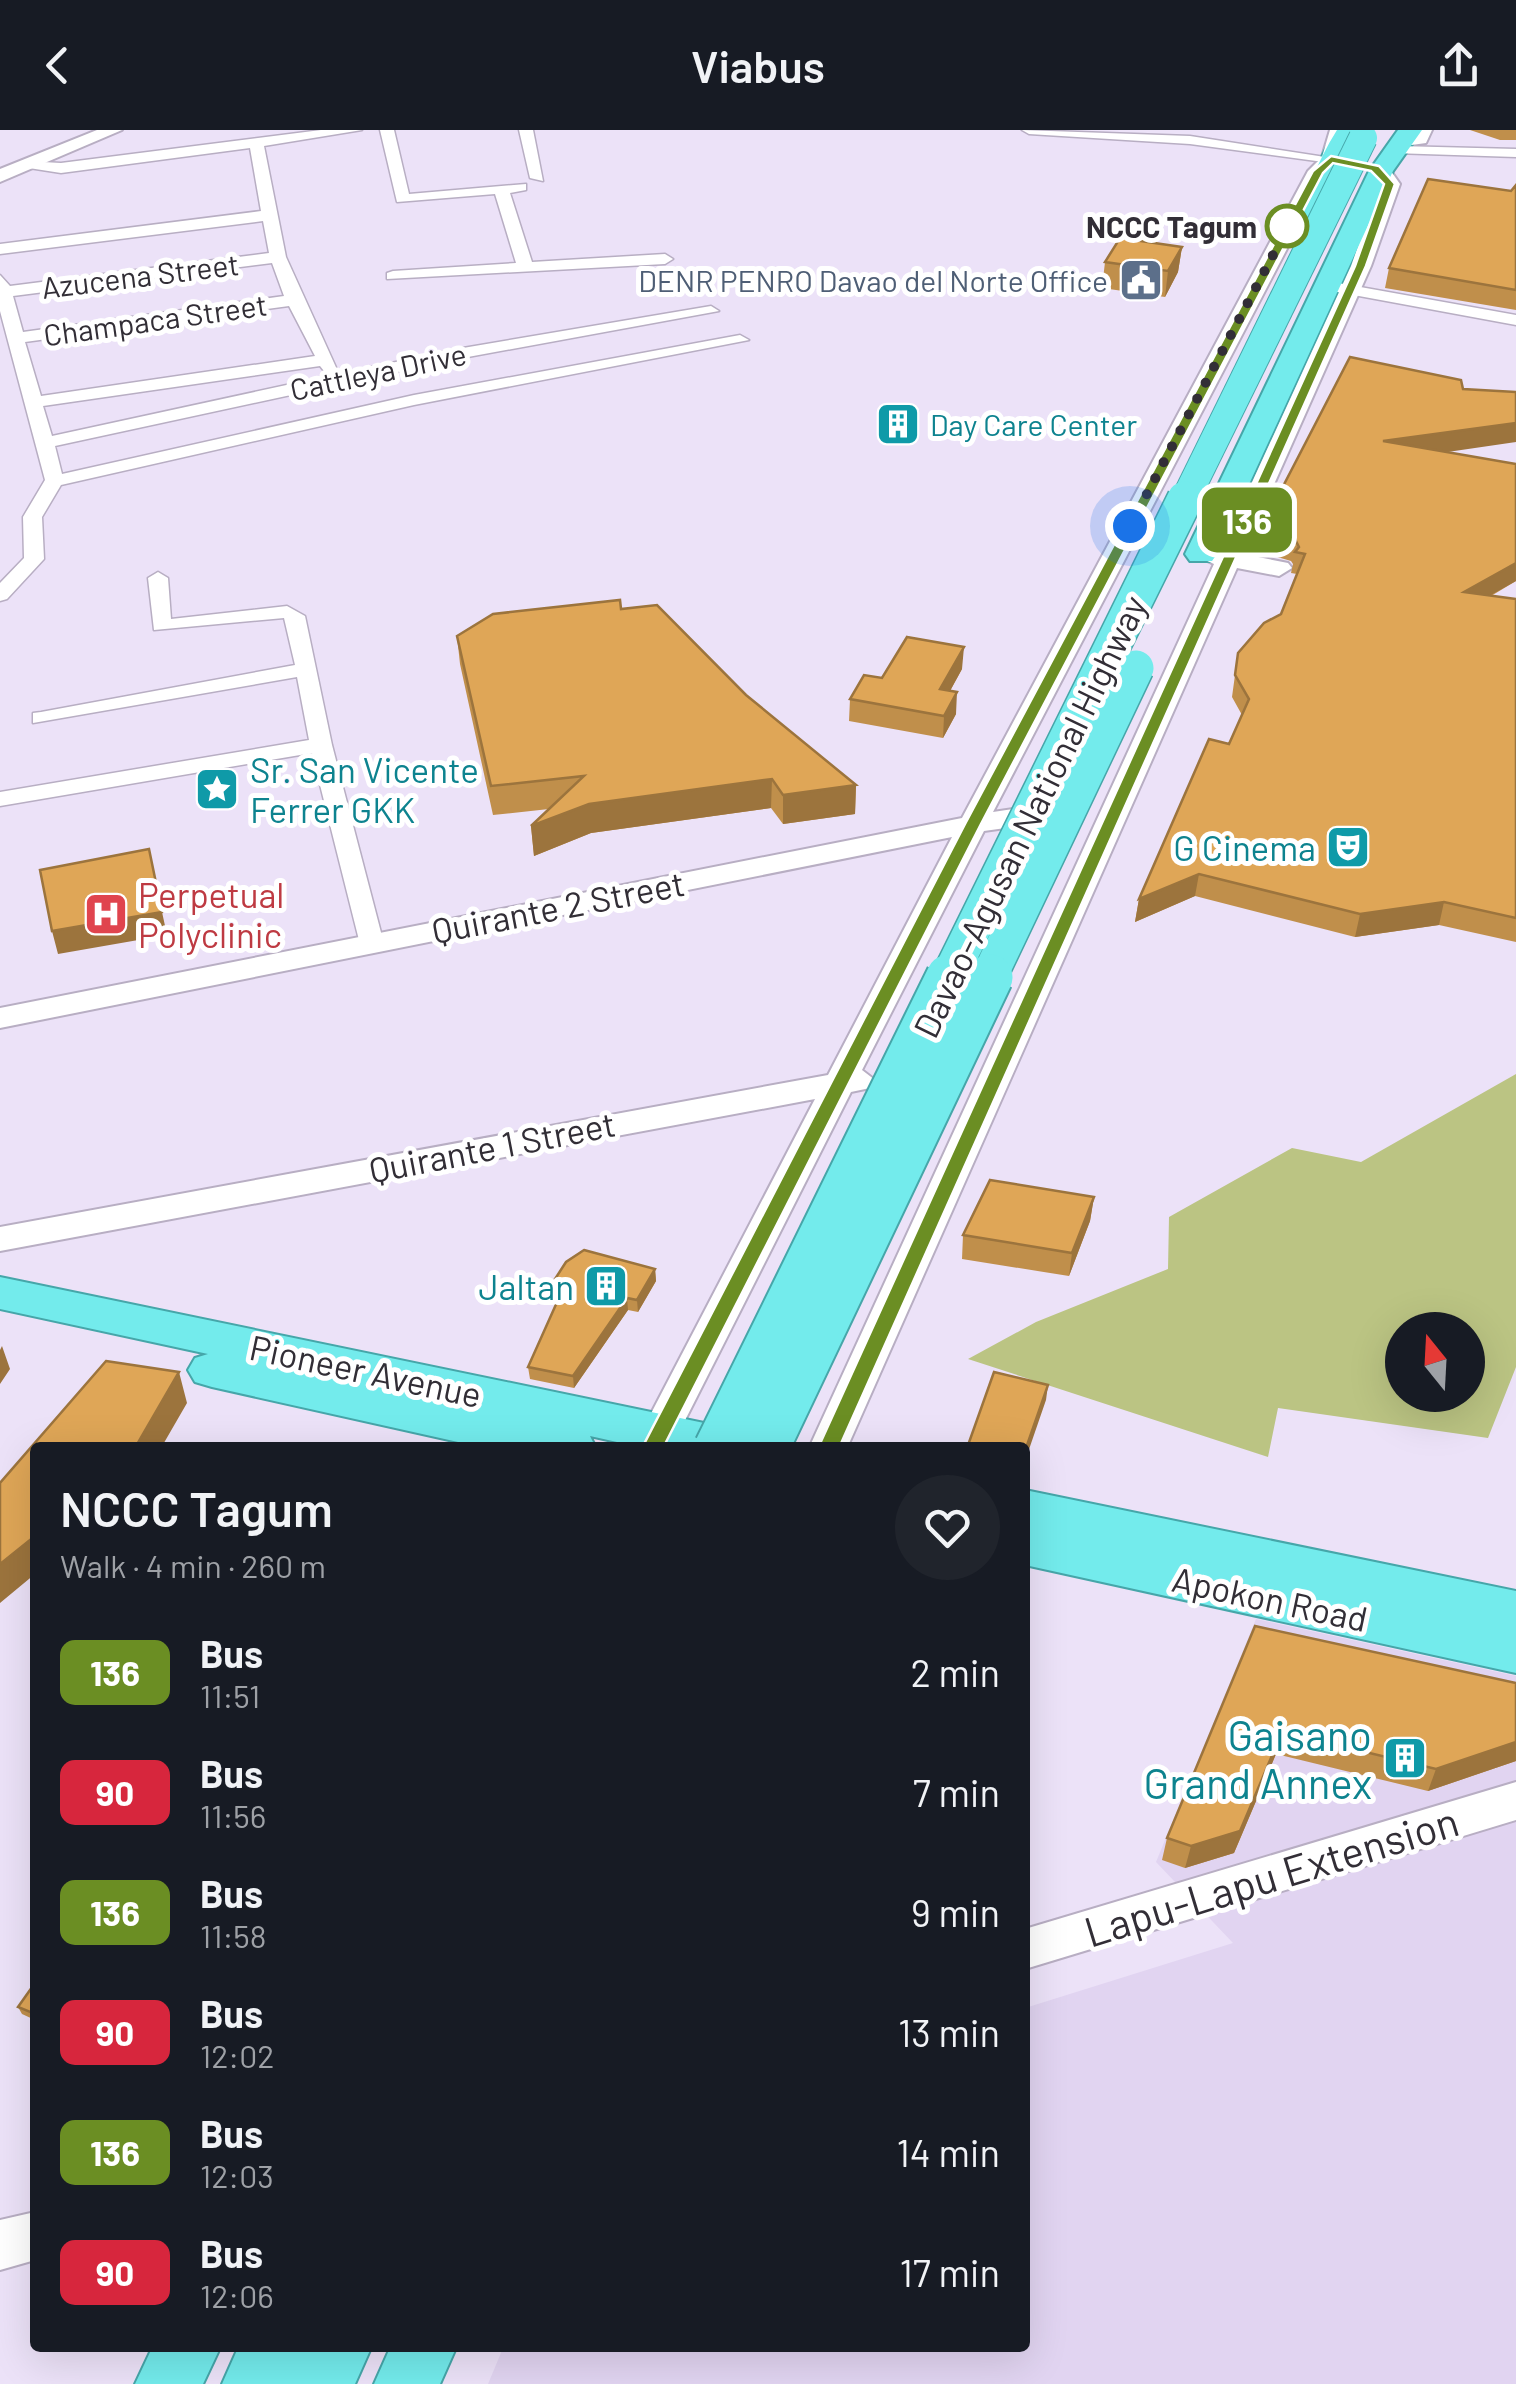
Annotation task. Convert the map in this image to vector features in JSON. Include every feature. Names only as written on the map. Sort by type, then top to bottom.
[{"type":"highway","points":[[1331,159],[1383,140]]},
{"type":"highway","points":[[1331,159],[1383,140]]},
{"type":"highway","points":[[1215,557],[1264,421],[1339,288],[1383,140]]},
{"type":"highway","name":"Davao-Agusan National Highway","points":[[693,1442],[1383,140]]},
{"type":"highway","name":"Davao-Agusan National Highway","points":[[769,1442],[1383,140]]},
{"type":"highway","points":[[1264,421],[1215,414],[1287,244],[1330,173],[1331,159]]},
{"type":"highway","points":[[693,1442],[871,1076]]},
{"type":"highway","points":[[786,1442],[962,1094]]},
{"type":"highway","name":"Pioneer Avenue","points":[[0,1294],[683,1442]]},
{"type":"highway","name":"Pioneer Avenue","points":[[0,1324],[544,1442]]},
{"type":"highway","name":"Apokon Road","points":[[1030,1510],[1516,1612]]},
{"type":"highway","name":"Apokon Road","points":[[1030,1546],[1516,1651]]},
{"type":"highway","points":[[168,2384],[185,2352]]},
{"type":"highway","points":[[255,2384],[271,2352]]},
{"type":"highway","points":[[321,2384],[336,2352]]},
{"type":"highway","points":[[406,2384],[421,2352]]},
{"type":"street","points":[[0,176],[113,130]]},
{"type":"street","points":[[24,166],[61,168],[355,130]]},
{"type":"street","points":[[387,130],[402,199],[521,188]]},
{"type":"street","points":[[526,130],[538,178]]},
{"type":"street","points":[[1029,130],[1190,140],[1331,159]]},
{"type":"street","points":[[1383,140],[1516,153]]},
{"type":"street","points":[[256,143],[278,257],[294,300],[336,379]]},
{"type":"street","points":[[501,189],[526,268]]},
{"type":"street","points":[[0,248],[270,215]]},
{"type":"street","points":[[871,1076],[973,824],[1287,244]]},
{"type":"street","name":"Azucena Street","points":[[2,286],[278,257]]},
{"type":"street","points":[[393,276],[665,259]]},
{"type":"street","points":[[2,286],[48,442],[55,481]]},
{"type":"street","points":[[830,1442],[962,1094],[1118,805],[1215,557],[1339,288],[1516,320]]},
{"type":"street","name":"Champaca Street","points":[[16,338],[294,300]]},
{"type":"street","name":"Cattleya Drive","points":[[48,442],[516,343],[712,312]]},
{"type":"street","points":[[0,594],[34,560],[32,511],[36,500],[55,481],[400,403],[740,340]]},
{"type":"street","points":[[36,402],[326,360]]},
{"type":"street","points":[[1215,557],[1278,568]]},
{"type":"street","points":[[158,578],[160,626],[291,612],[308,668],[321,745],[372,944]]},
{"type":"street","points":[[41,718],[308,668]]},
{"type":"street","points":[[0,799],[321,745]]},
{"type":"street","name":"Quirante 2 Street","points":[[0,1018],[973,824],[1118,805]]},
{"type":"street","name":"Quirante 1 Street","points":[[0,1239],[871,1076],[962,1094]]},
{"type":"street","name":"Lapu-Lapu Extension","points":[[1030,1948],[1516,1800]]},
{"type":"street","points":[[0,2246],[30,2237]]},
{"type":"shaded area","points":[[1256,1619],[1516,1676],[1516,2384],[488,2384],[501,2352],[1030,2352],[1030,2006],[1233,1943],[1156,1862]]},
{"type":"green space","points":[[1516,1074],[1516,1367],[1488,1438],[1278,1408],[1268,1457],[968,1359],[1036,1322],[1168,1269],[1169,1217],[1292,1148],[1361,1162]]},
{"type":"building","points":[[1428,179],[1511,191],[1516,185],[1516,290],[1389,268]]},
{"type":"building","points":[[1120,238],[1182,247],[1168,271],[1105,262]]},
{"type":"building","points":[[1350,357],[1461,380],[1463,389],[1516,392],[1516,423],[1383,441],[1516,464],[1516,563],[1464,592],[1516,599],[1516,918],[1444,902],[1360,914],[1199,874],[1139,899],[1209,739],[1229,744],[1249,699],[1235,675],[1238,653],[1264,623],[1281,614],[1305,554],[1295,552],[1299,547],[1295,539],[1267,530],[1270,524],[1264,523]]},
{"type":"building","points":[[620,600],[621,609],[657,605],[746,695],[856,785],[783,795],[772,779],[589,804],[531,826],[584,776],[491,786],[457,636],[493,614]]},
{"type":"building","points":[[907,637],[964,647],[940,689],[957,692],[944,716],[850,699],[864,675],[882,678]]},
{"type":"building","name":"Perpetual Polyclinic","points":[[149,849],[162,912],[52,931],[40,870]]},
{"type":"building","points":[[990,1180],[1094,1197],[1072,1253],[963,1235]]},
{"type":"building","points":[[584,1250],[655,1269],[637,1300],[627,1298],[573,1376],[528,1367],[566,1282],[555,1279],[566,1262]]},
{"type":"building","points":[[106,1361],[179,1372],[138,1442],[36,1442]]},
{"type":"building","points":[[994,1372],[1048,1385],[1028,1442],[969,1442]]},
{"type":"building","points":[[30,1448],[30,1540],[0,1564],[0,1483]]},
{"type":"building","name":"Gaisano Grand Annex","points":[[1255,1626],[1516,1683],[1516,1742],[1436,1769],[1282,1732],[1240,1831],[1191,1846],[1167,1838]]},
{"type":"building","points":[[30,1990],[30,2012],[18,2007]]},
{"type":"bus line","name":"136","points":[[655,1442],[973,824],[1318,171],[1331,159],[1375,168],[1390,184],[1361,266],[831,1442]]},
{"type":"place","name":"NCCC Tagum","points":[[1287,226]]},
{"type":"place","name":"DENR PENRO Davao del Norte Office","points":[[1141,280]]},
{"type":"place","name":"Day Care Center","points":[[898,424]]},
{"type":"place","name":"Sr. San Vicente Ferrer GKK","points":[[217,789]]},
{"type":"place","name":"G Cinema","points":[[1348,847]]},
{"type":"place","name":"Perpetual Polyclinic","points":[[106,914]]},
{"type":"place","name":"Jaltan","points":[[606,1286]]},
{"type":"place","name":"Gaisano Grand Annex","points":[[1405,1758]]},
{"type":"route","points":[[1130,526],[1292,219],[1287,226]]}]
